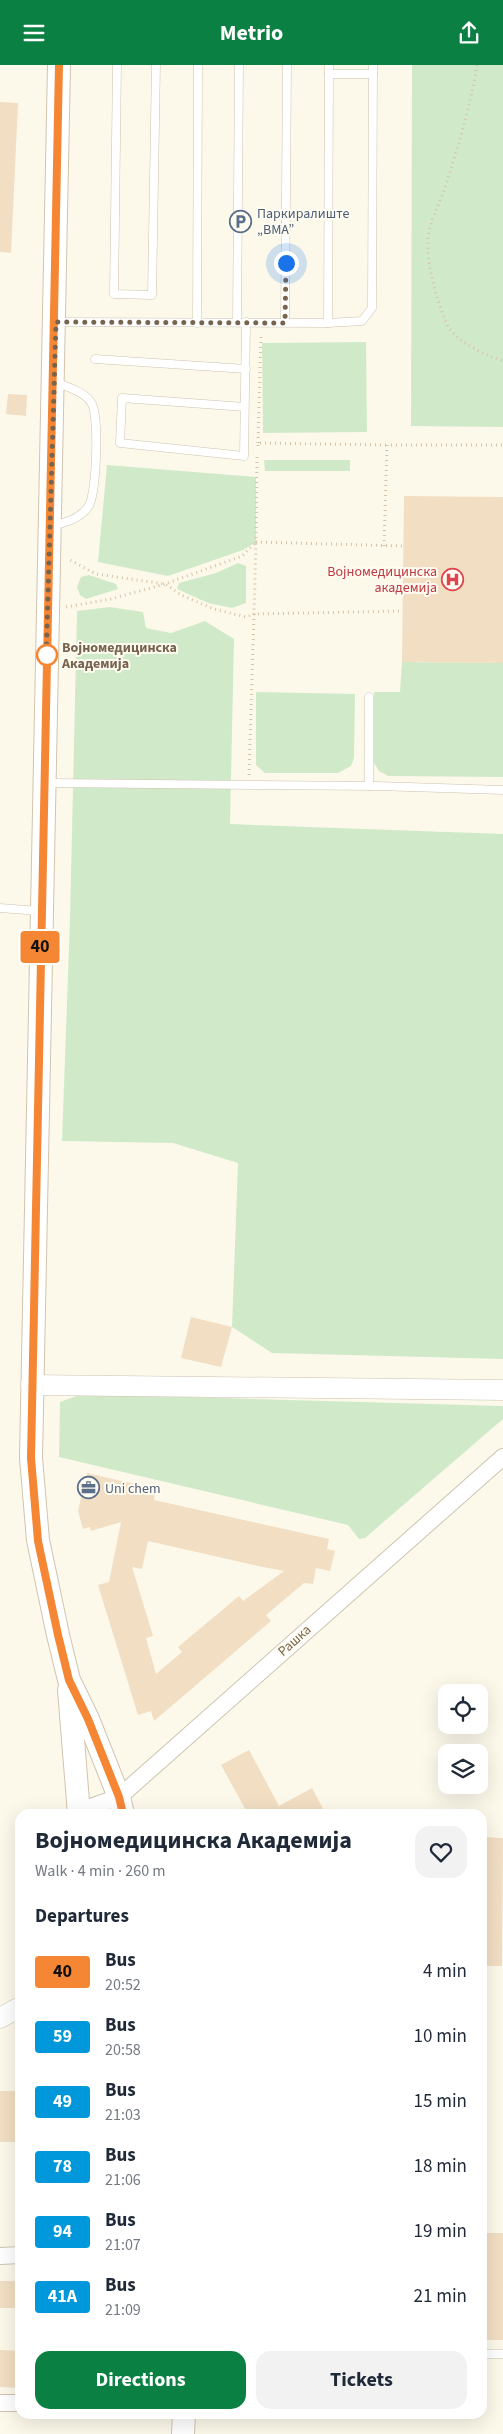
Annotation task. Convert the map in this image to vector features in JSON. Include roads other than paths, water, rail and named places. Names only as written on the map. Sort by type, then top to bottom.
[{"type":"main road","points":[[60,65],[56,322],[43,783],[31,1458],[38,1541],[69,1680],[79,1809]]},
{"type":"main road","points":[[69,1680],[80,1701],[121,1805]]},
{"type":"main road","points":[[184,2419],[184,2434]]},
{"type":"street","points":[[31,1385],[503,1390]]},
{"type":"street","name":"Рашка","points":[[97,1809],[121,1805],[503,1457]]},
{"type":"street","points":[[0,2018],[15,2010]]},
{"type":"street","points":[[0,2256],[15,2255]]},
{"type":"street","points":[[0,2403],[15,2403]]},
{"type":"lane","points":[[117,65],[114,294],[152,295],[156,65]]},
{"type":"lane","points":[[197,323],[198,65]]},
{"type":"lane","points":[[237,322],[239,65]]},
{"type":"lane","points":[[285,323],[287,65]]},
{"type":"lane","points":[[328,323],[329,65]]},
{"type":"lane","points":[[56,322],[328,323],[362,321],[372,308],[374,65]]},
{"type":"lane","points":[[329,74],[373,74]]},
{"type":"lane","points":[[245,407],[122,398],[120,443],[244,456],[246,369],[246,322]]},
{"type":"lane","points":[[95,359],[246,369]]},
{"type":"lane","points":[[49,527],[76,517],[88,507],[93,499],[96,418],[91,403],[84,396],[54,382]]},
{"type":"lane","points":[[369,697],[369,786]]},
{"type":"lane","points":[[43,783],[369,786],[503,790]]},
{"type":"lane","points":[[0,908],[41,911]]},
{"type":"lane","points":[[487,2354],[503,2354]]},
{"type":"place","name":"Паркиралиште „ВМА”","points":[[241,221]]},
{"type":"place","name":"Војномедицинска академија","points":[[453,579]]},
{"type":"place","name":"Војномедицинска Академија","points":[[47,655]]},
{"type":"place","name":"Uni chem","points":[[89,1488]]}]
